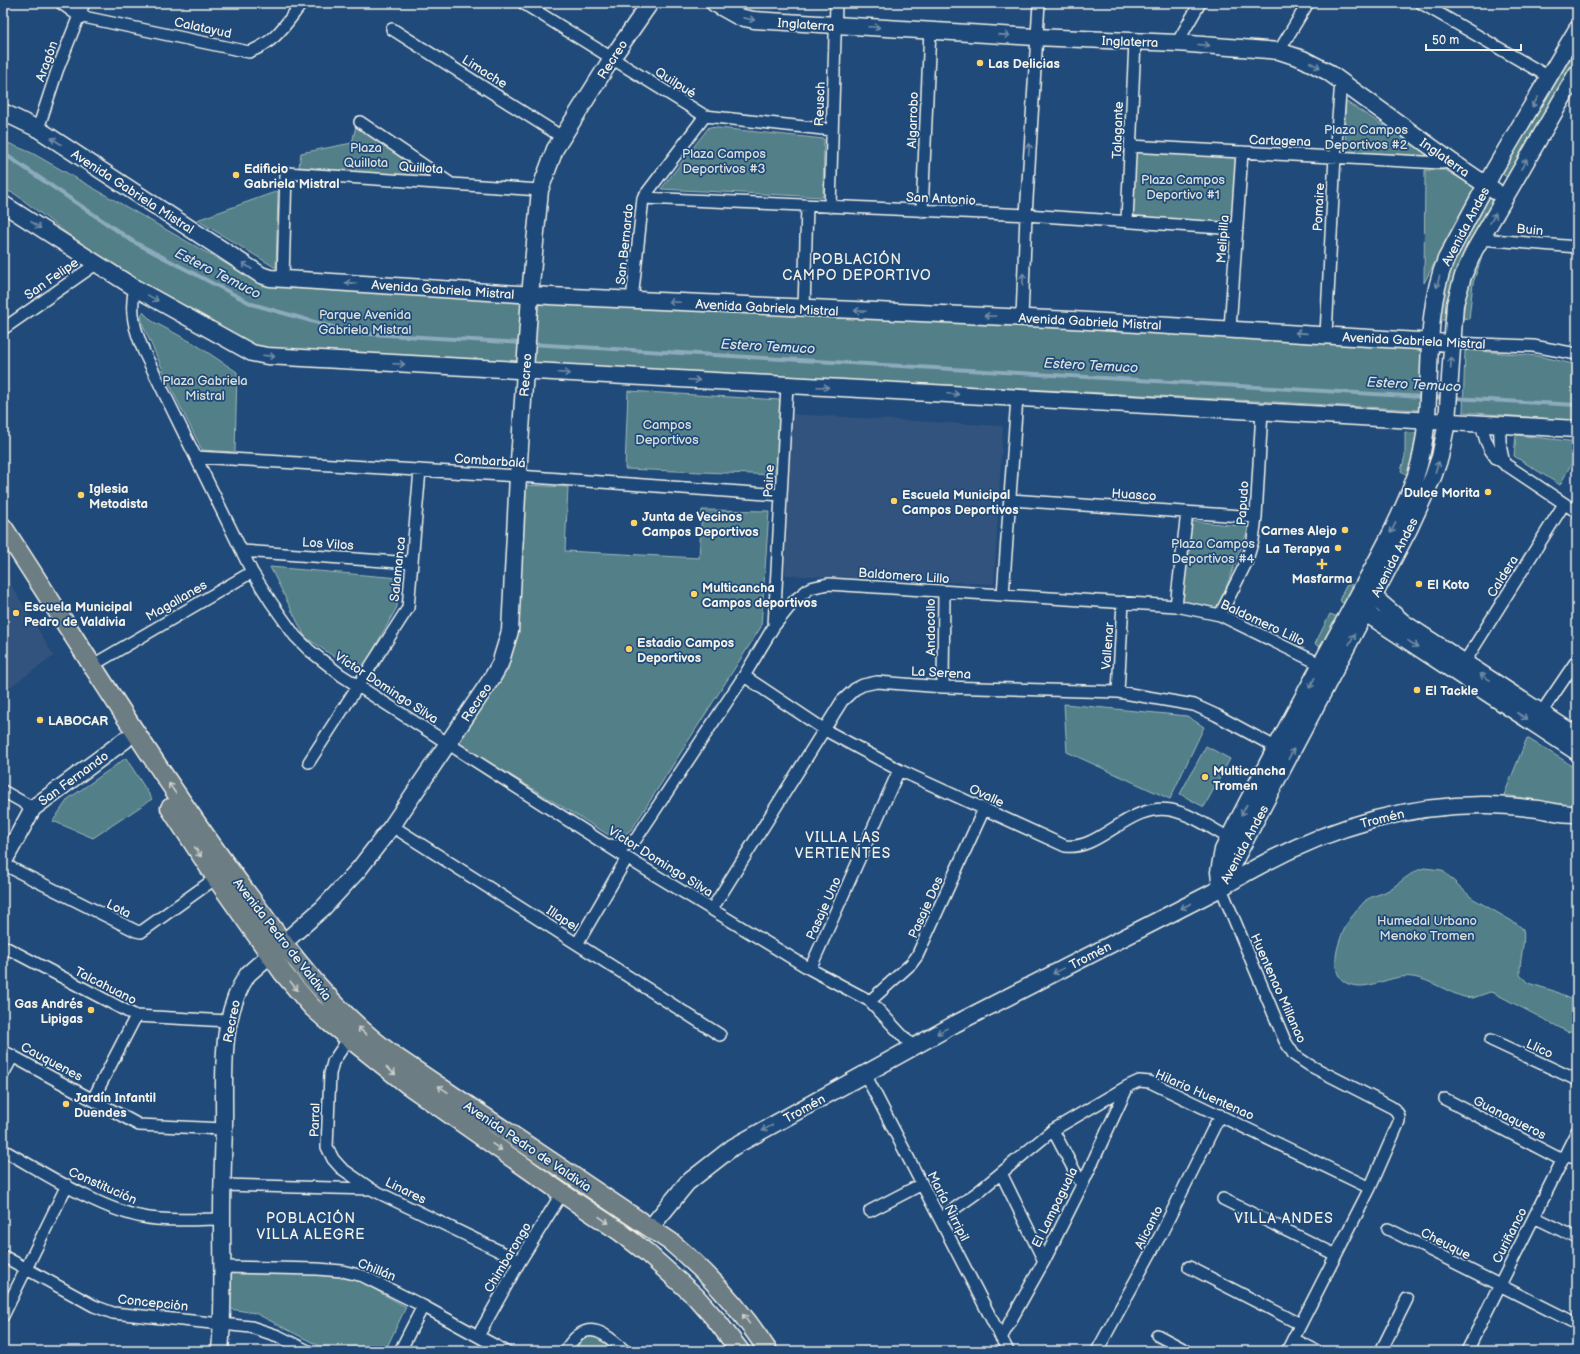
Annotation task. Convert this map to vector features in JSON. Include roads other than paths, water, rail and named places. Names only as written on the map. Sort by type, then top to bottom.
[{"type":"main road","name":"Avenida Pedro de Valdivia","points":[[3,527],[93,665],[132,728],[277,949],[288,979],[312,1006],[408,1085],[562,1193],[620,1231],[671,1273],[717,1321],[740,1351]]},
{"type":"main road","name":"Avenida Pedro de Valdivia","points":[[3,546],[73,654],[125,740],[216,878],[277,949],[379,1045],[672,1242],[709,1276],[742,1314],[768,1351]]},
{"type":"main road","points":[[651,1227],[650,1239],[655,1251],[671,1273]]},
{"type":"street","points":[[61,3],[78,16]]},
{"type":"street","name":"Aragón","points":[[38,129],[56,71],[84,3]]},
{"type":"street","name":"Calatayud","points":[[78,16],[249,52],[265,46],[279,34],[302,3]]},
{"type":"street","name":"Quilpué","points":[[523,3],[705,116],[832,130]]},
{"type":"street","name":"Recreo","points":[[220,1351],[223,1267],[222,1185],[228,1021],[239,987],[248,974],[341,889],[359,869],[392,826],[500,664],[510,631],[525,366],[540,190],[550,161],[562,137],[612,58],[650,3]]},
{"type":"street","name":"Inglaterra","points":[[714,3],[739,17],[754,20],[1035,37],[1177,42],[1279,51],[1314,64],[1341,81],[1452,162],[1505,198]]},
{"type":"street","name":"Reusch","points":[[830,207],[836,3]]},
{"type":"street","points":[[1022,318],[1035,37],[1039,3]]},
{"type":"street","points":[[1177,42],[1200,3]]},
{"type":"street","points":[[1279,51],[1308,3]]},
{"type":"street","points":[[1421,3],[1549,77]]},
{"type":"street","name":"Limache","points":[[392,29],[562,137]]},
{"type":"street","name":"Algarrobo","points":[[922,211],[930,30]]},
{"type":"street","name":"Avenida Andes","points":[[1364,595],[1409,493],[1422,454],[1427,415],[1434,300],[1440,272],[1452,245],[1486,185],[1549,77],[1575,39]]},
{"type":"street","name":"Talagante","points":[[1127,221],[1135,41]]},
{"type":"street","name":"Avenida Andes","points":[[1221,888],[1218,877],[1221,859],[1229,838],[1322,665],[1364,595],[1409,530],[1433,477],[1440,457],[1447,415],[1455,304],[1458,290],[1468,263],[1481,239],[1577,73]]},
{"type":"street","name":"Pomaire","points":[[1326,335],[1335,156],[1341,81]]},
{"type":"street","name":"Avenida Gabriela Mistral","points":[[3,112],[38,129],[261,275],[283,278],[530,295],[1022,318],[1452,343],[1533,346],[1577,354]]},
{"type":"street","name":"San Bernardo","points":[[632,300],[643,198],[705,116]]},
{"type":"street","points":[[360,122],[450,184]]},
{"type":"street","name":"Cartagena","points":[[1130,146],[1335,156],[1441,163],[1452,162]]},
{"type":"street","name":"Melipilla","points":[[1230,329],[1242,152]]},
{"type":"street","name":"Quillota","points":[[283,278],[286,172],[540,190]]},
{"type":"street","name":"San Antonio","points":[[643,198],[1026,215],[1237,229]]},
{"type":"street","points":[[804,308],[807,206]]},
{"type":"street","points":[[6,209],[135,288],[252,353],[267,356],[525,366],[787,385],[1262,411],[1447,415],[1482,423],[1577,429]]},
{"type":"street","name":"Buin","points":[[1481,239],[1577,247]]},
{"type":"street","name":"San Felipe","points":[[3,330],[96,264]]},
{"type":"street","name":"Víctor Domingo Silva","points":[[135,288],[132,299],[133,320],[140,344],[252,572],[282,620],[295,636],[324,663],[358,686],[627,858],[810,969],[870,1001],[913,1047]]},
{"type":"street","name":"Paine","points":[[774,626],[787,385]]},
{"type":"street","points":[[1003,595],[1016,398]]},
{"type":"street","name":"Papudo","points":[[1220,615],[1250,552],[1256,516],[1262,411]]},
{"type":"street","points":[[1482,423],[1483,436],[1488,448],[1496,458],[1577,512]]},
{"type":"street","points":[[1500,424],[1498,439],[1500,453],[1506,466]]},
{"type":"street","name":"Combarbalá","points":[[196,457],[518,476],[781,495]]},
{"type":"street","name":"Salamanca","points":[[309,762],[408,608],[420,470]]},
{"type":"street","name":"Huasco","points":[[1010,500],[1256,516]]},
{"type":"street","name":"Caldera","points":[[1464,663],[1564,504]]},
{"type":"street","points":[[1176,606],[1187,512]]},
{"type":"street","name":"Los Vilos","points":[[242,551],[412,563]]},
{"type":"street","name":"Magallanes","points":[[93,665],[252,572]]},
{"type":"street","name":"Baldomero Lillo","points":[[608,845],[624,846],[636,839],[744,676],[774,626],[800,596],[810,588],[828,584],[1176,606],[1220,615],[1322,665]]},
{"type":"street","name":"Andacollo","points":[[943,687],[944,591]]},
{"type":"street","points":[[1364,595],[1366,612],[1577,752]]},
{"type":"street","points":[[1364,595],[1464,663],[1577,736]]},
{"type":"street","name":"Vallenar","points":[[1118,692],[1123,602]]},
{"type":"street","name":"Avenida Andes","points":[[1221,888],[1366,612]]},
{"type":"street","points":[[1541,713],[1577,660]]},
{"type":"street","name":"Ovalle","points":[[744,676],[825,730],[899,770],[1060,844],[1071,847],[1083,845],[1141,812],[1161,809],[1181,813],[1229,838]]},
{"type":"street","name":"La Serena","points":[[712,909],[842,701],[851,692],[863,685],[878,682],[943,687],[1118,692],[1194,705],[1216,715],[1277,748]]},
{"type":"street","name":"San Fernando","points":[[3,864],[33,808],[125,740]]},
{"type":"street","name":"Pasaje Uno","points":[[810,969],[899,770]]},
{"type":"street","points":[[3,791],[33,808]]},
{"type":"street","name":"Tromén","points":[[651,1227],[674,1197],[717,1158],[750,1137],[955,1024],[1221,888],[1249,870],[1304,843],[1346,827],[1388,815],[1421,809],[1468,805],[1504,805],[1577,814]]},
{"type":"street","name":"Pasaje Dos","points":[[870,1001],[911,964],[917,956],[984,809]]},
{"type":"street","name":"Illapel","points":[[392,826],[720,1035]]},
{"type":"street","points":[[577,944],[627,858]]},
{"type":"street","name":"Lota","points":[[3,864],[136,931],[142,932],[216,878]]},
{"type":"street","name":"Huentenao Millanao","points":[[1221,888],[1285,1041],[1294,1055],[1309,1065],[1398,1112],[1398,1124],[1370,1188],[1287,1351]]},
{"type":"street","name":"Talcahuano","points":[[3,946],[136,1016],[228,1021]]},
{"type":"street","points":[[93,1099],[136,1016]]},
{"type":"street","name":"Parral","points":[[349,1038],[333,1062],[330,1074],[327,1147],[333,1159],[341,1168],[371,1189]]},
{"type":"street","name":"Llico","points":[[1491,1040],[1577,1080]]},
{"type":"street","points":[[3,1074],[8,1053]]},
{"type":"street","name":"Cauquenes","points":[[8,1053],[139,1125],[224,1129]]},
{"type":"street","name":"María Ñirripil","points":[[865,1074],[1008,1351]]},
{"type":"street","name":"Hilario Huentenao","points":[[940,1219],[978,1192],[1053,1130],[1139,1081],[1150,1082],[1370,1188]]},
{"type":"street","name":"El Lampaguala","points":[[1001,1338],[1044,1261],[1082,1185],[1128,1086]]},
{"type":"street","name":"Guanaqueros","points":[[1445,1100],[1564,1157],[1577,1159]]},
{"type":"street","name":"Alicanto","points":[[1097,1351],[1161,1234],[1220,1115]]},
{"type":"street","points":[[1053,1130],[1082,1185]]},
{"type":"street","name":"Curiñanco","points":[[1470,1350],[1500,1285],[1577,1131]]},
{"type":"street","name":"Constitución","points":[[3,1150],[116,1209],[137,1216],[157,1219],[222,1218]]},
{"type":"street","points":[[1001,1172],[1044,1261]]},
{"type":"street","points":[[870,1211],[922,1184]]},
{"type":"street","points":[[3,1316],[68,1185]]},
{"type":"street","name":"Linares","points":[[222,1185],[371,1189],[520,1261]]},
{"type":"street","name":"Chimbarongo","points":[[478,1336],[520,1261],[562,1193]]},
{"type":"street","points":[[1223,1199],[1336,1255]]},
{"type":"street","points":[[1534,1217],[1577,1238]]},
{"type":"street","name":"Cheuque","points":[[1388,1229],[1577,1324]]},
{"type":"street","name":"Concepción","points":[[3,1256],[94,1306],[113,1313],[244,1326],[265,1331],[308,1351]]},
{"type":"street","name":"Chillán","points":[[223,1267],[342,1271],[363,1276],[423,1306],[505,1351]]},
{"type":"street","points":[[1189,1267],[1300,1324]]},
{"type":"street","points":[[1381,1351],[1407,1299]]},
{"type":"street","points":[[400,1351],[423,1306]]},
{"type":"street","points":[[565,1351],[580,1332],[589,1330],[599,1332],[625,1351]]},
{"type":"street","points":[[1157,1335],[1187,1351]]},
{"type":"street","points":[[1293,1339],[1317,1351]]},
{"type":"waterway","name":"Estero Temuco","points":[[3,153],[134,242],[252,304],[353,333],[523,343]]},
{"type":"waterway","name":"Estero Temuco","points":[[530,344],[1424,397]]},
{"type":"waterway","name":"Estero Temuco","points":[[1431,397],[1446,398]]},
{"type":"waterway","name":"Estero Temuco","points":[[1453,398],[1577,405]]},
{"type":"place","name":"Las Delicias","points":[[980,63]]},
{"type":"place","name":"Edificio Gabriela Mistral","points":[[236,175]]},
{"type":"place","name":"Dulce Morita","points":[[1488,492]]},
{"type":"place","name":"Iglesia Metodista","points":[[81,495]]},
{"type":"place","name":"Escuela Municipal Campos Deportivos","points":[[894,501]]},
{"type":"place","name":"Junta de Vecinos Campos Deportivos","points":[[634,523]]},
{"type":"place","name":"Carnes Alejo","points":[[1345,530]]},
{"type":"place","name":"La Terapya","points":[[1338,548]]},
{"type":"place","name":"Masfarma","points":[[1322,564]]},
{"type":"place","name":"El Koto","points":[[1419,584]]},
{"type":"place","name":"Multicancha Campos deportivos","points":[[694,594]]},
{"type":"place","name":"Escuela Municipal Pedro de Valdivia","points":[[16,613]]},
{"type":"place","name":"Estadio Campos Deportivos","points":[[629,649]]},
{"type":"place","name":"El Tackle","points":[[1417,690]]},
{"type":"place","name":"LABOCAR","points":[[40,720]]},
{"type":"place","name":"Multicancha Tromen","points":[[1205,777]]},
{"type":"place","name":"Gas Andrés Lipigas","points":[[91,1010]]},
{"type":"place","name":"Jardín Infantil Duendes","points":[[66,1104]]},
{"type":"district","name":"POBLACIÓN CAMPO DEPORTIVO","points":[[857,268]]},
{"type":"district","name":"VILLA LAS VERTIENTES","points":[[843,846]]},
{"type":"district","name":"VILLA ANDES","points":[[1284,1218]]},
{"type":"district","name":"POBLACIÓN VILLA ALEGRE","points":[[311,1226]]},
{"type":"park label","name":"Plaza Campos Deportivos #2","points":[[1366,136]]},
{"type":"park label","name":"Plaza Quillota","points":[[366,154]]},
{"type":"park label","name":"Plaza Campos Deportivos #3","points":[[724,160]]},
{"type":"park label","name":"Plaza Campos Deportivo #1","points":[[1183,186]]},
{"type":"park label","name":"Parque Avenida Gabriela Mistral","points":[[365,322]]},
{"type":"park label","name":"Plaza Gabriela Mistral","points":[[205,388]]},
{"type":"park label","name":"Campos Deportivos","points":[[667,432]]},
{"type":"park label","name":"Plaza Campos Deportivos #4","points":[[1213,550]]},
{"type":"park label","name":"Humedal Urbano Menoko Tromen","points":[[1427,928]]}]
